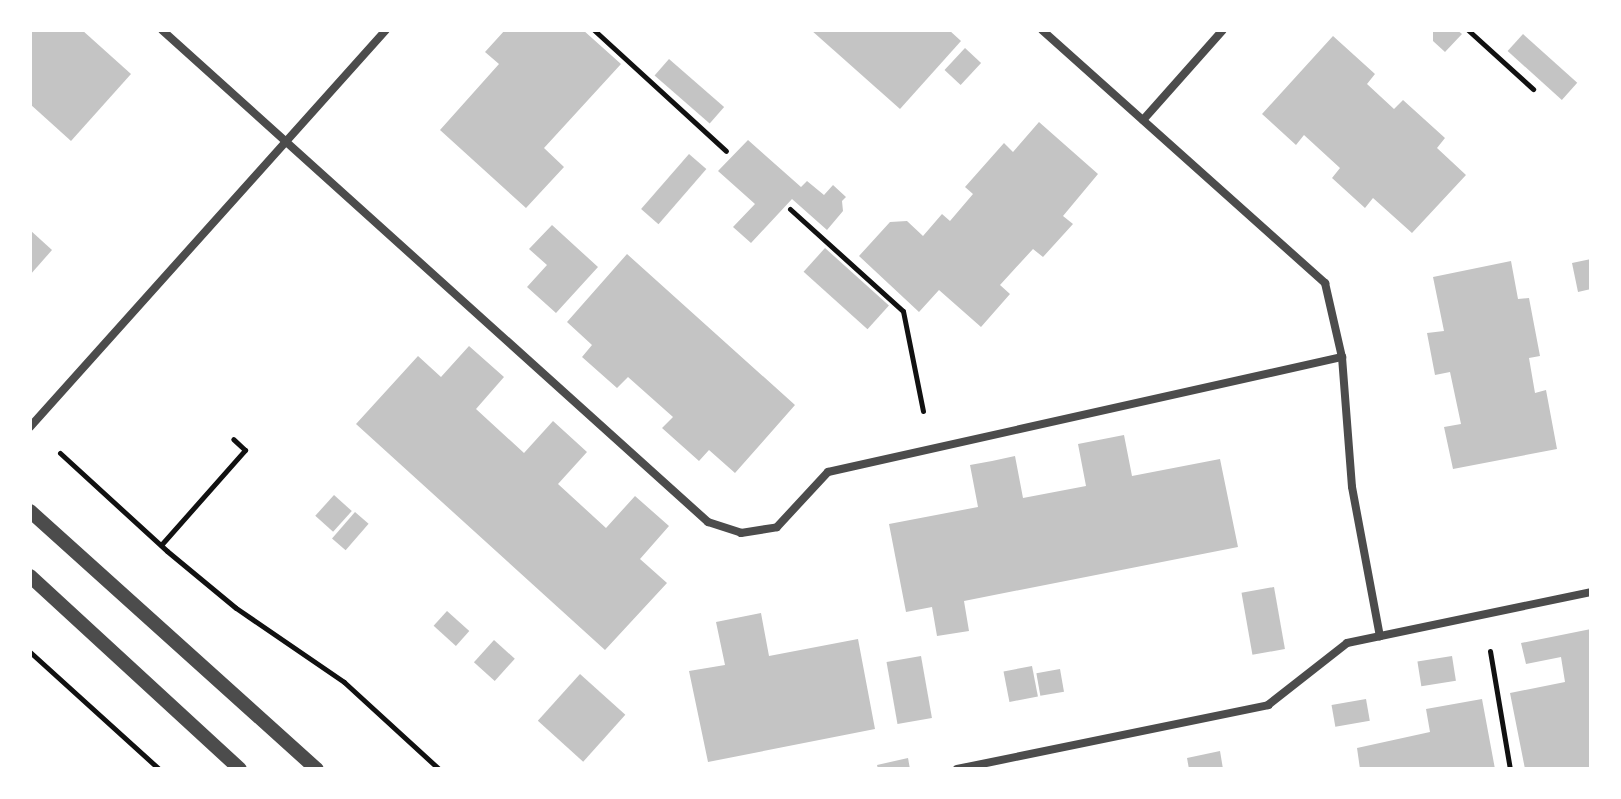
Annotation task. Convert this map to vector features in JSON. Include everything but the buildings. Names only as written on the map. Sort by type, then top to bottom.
[{"type":"street","points":[[162,30],[708,522],[741,533],[777,527],[828,472],[1342,357]]},
{"type":"street","points":[[30,426],[386,30]]},
{"type":"street","points":[[1042,30],[1325,283],[1342,357],[1352,487],[1380,636]]},
{"type":"street","points":[[1143,120],[1223,30]]},
{"type":"street","points":[[30,511],[317,769]]},
{"type":"street","points":[[30,576],[240,769]]},
{"type":"street","points":[[957,769],[1268,705],[1347,643],[1591,592]]},
{"type":"path","points":[[594,30],[726,151]]},
{"type":"path","points":[[1468,30],[1533,89]]},
{"type":"path","points":[[790,209],[903,311],[930,448]]},
{"type":"path","points":[[30,426],[161,545],[236,608],[344,682],[439,769]]},
{"type":"path","points":[[161,545],[245,450],[233,439]]},
{"type":"path","points":[[1483,614],[1510,769]]},
{"type":"path","points":[[30,652],[159,769]]}]
